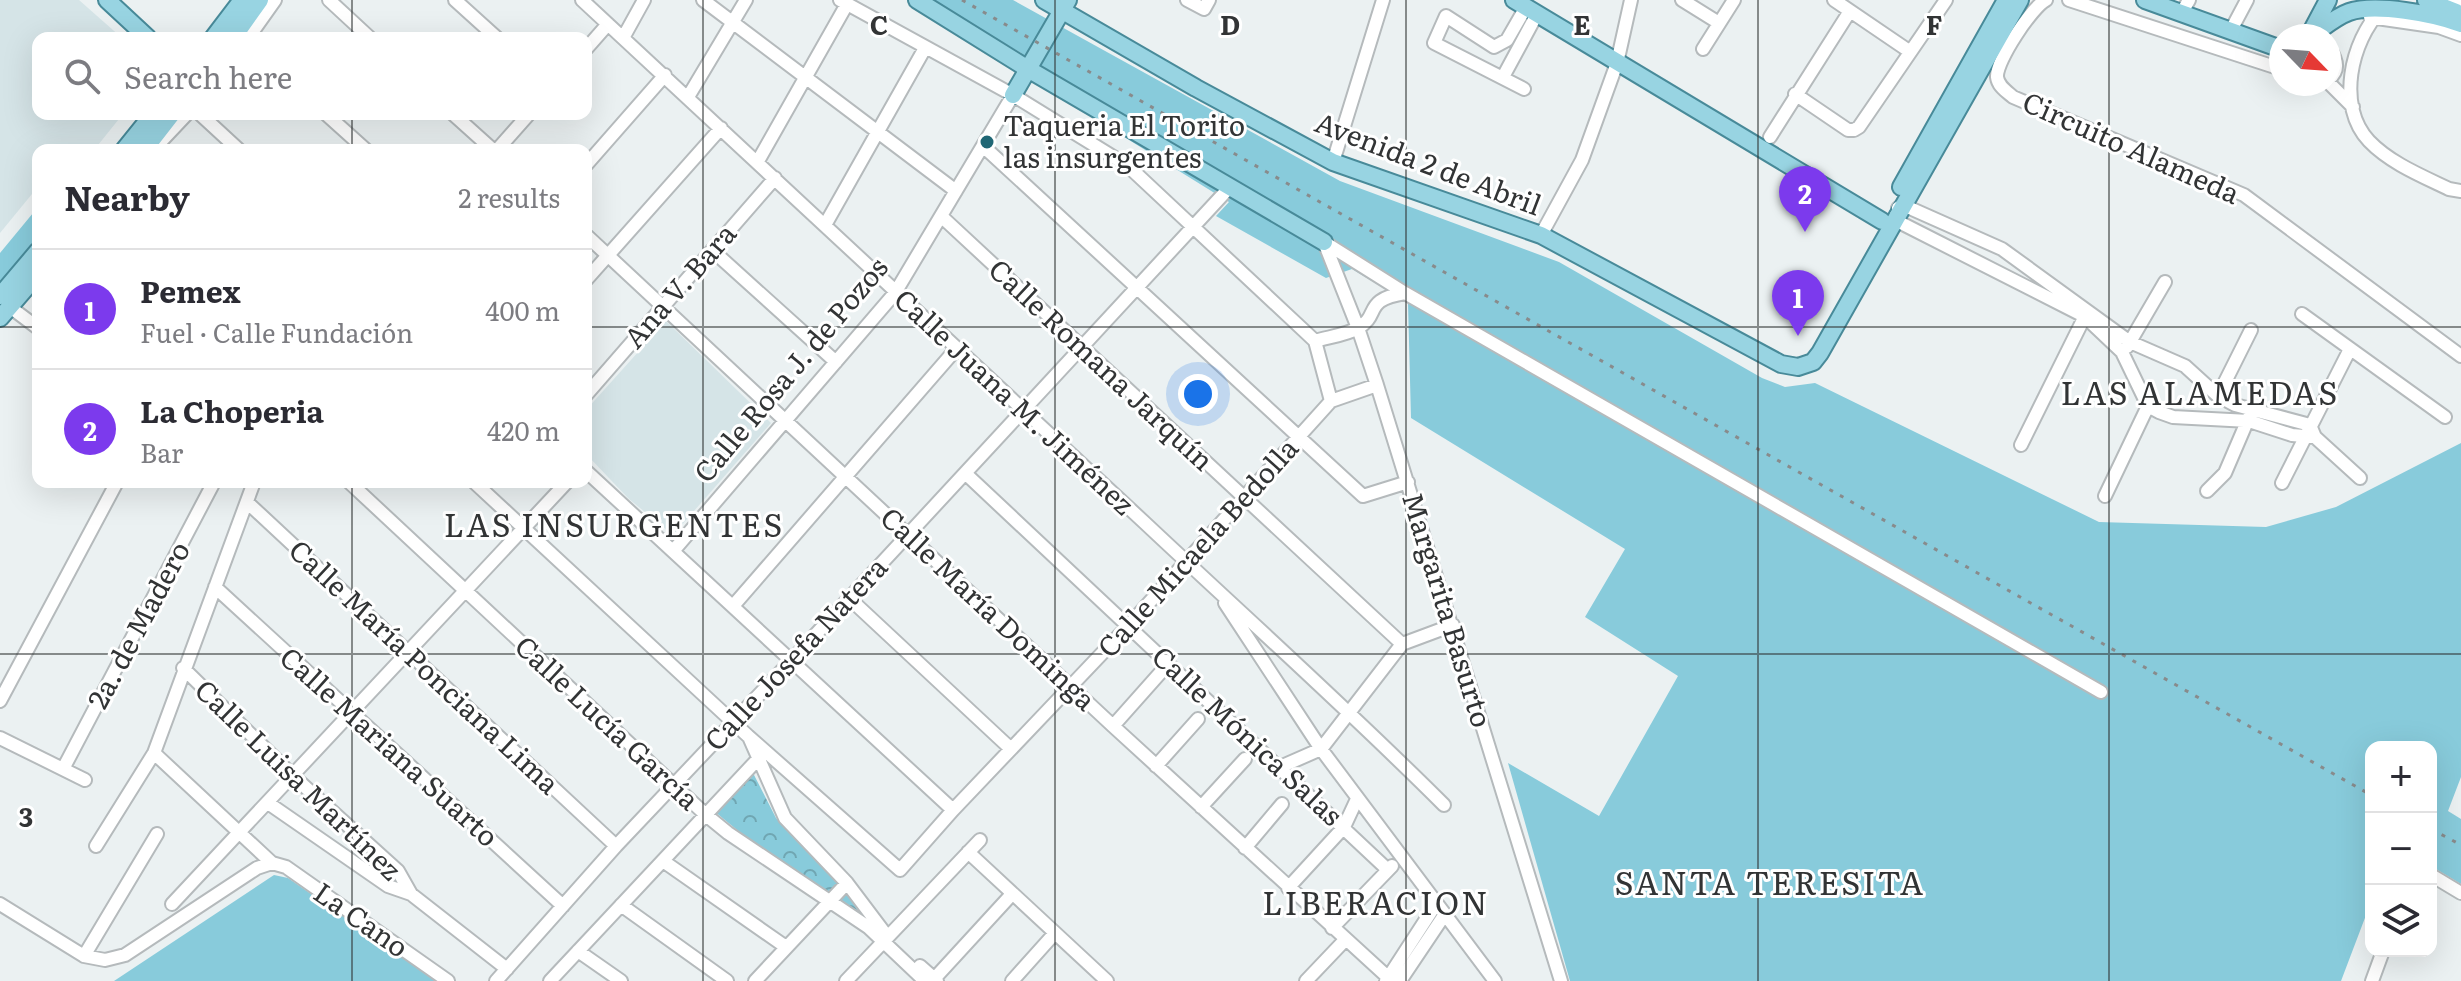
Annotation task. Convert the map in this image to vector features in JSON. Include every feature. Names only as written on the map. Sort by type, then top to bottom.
[{"type":"main road","points":[[107,0],[142,32]]},
{"type":"main road","points":[[237,32],[260,0]]},
{"type":"main road","points":[[917,0],[1028,69],[1324,242]]},
{"type":"main road","name":"Avenida 2 de Abril","points":[[1044,0],[1065,5],[1196,88],[1333,162],[1541,235],[1749,348],[1781,364],[1798,367]]},
{"type":"main road","points":[[1798,367],[1813,362],[1820,353],[1866,272],[1924,145],[2006,0]]},
{"type":"main road","points":[[1798,367],[1895,214],[2020,0]]},
{"type":"main road","points":[[2145,0],[2185,7],[2230,32],[2269,45]]},
{"type":"main road","points":[[2317,24],[2331,0]]},
{"type":"main road","points":[[2426,0],[2461,14]]},
{"type":"main road","points":[[217,32],[238,4]]},
{"type":"main road","name":"Calle Rosa J. de Pozos","points":[[1013,95],[1065,5]]},
{"type":"main road","points":[[1526,7],[1617,63],[1895,214]]},
{"type":"main road","points":[[2329,24],[2347,13],[2445,18],[2461,24]]},
{"type":"main road","points":[[129,144],[148,120]]},
{"type":"main road","points":[[149,144],[167,120]]},
{"type":"main road","points":[[3,307],[32,261]]},
{"type":"main road","points":[[3,307],[32,280]]},
{"type":"street","points":[[252,32],[275,0]]},
{"type":"street","points":[[329,0],[364,32]]},
{"type":"street","points":[[455,0],[490,32]]},
{"type":"street","name":"Calle Juana M. Jiménez","points":[[582,0],[1349,710],[1444,805]]},
{"type":"street","points":[[623,38],[644,0]]},
{"type":"street","points":[[703,0],[956,191]]},
{"type":"street","points":[[688,97],[746,0]]},
{"type":"street","points":[[1187,0],[1204,9],[1209,0]]},
{"type":"street","points":[[1333,162],[1383,0]]},
{"type":"street","points":[[1541,235],[1582,160],[1617,63],[1631,0]]},
{"type":"street","points":[[1682,0],[1719,23]]},
{"type":"street","points":[[1703,49],[1734,0]]},
{"type":"street","points":[[1834,0],[1909,51]]},
{"type":"street","points":[[1795,94],[1848,130],[1859,127],[1946,0]]},
{"type":"street","name":"Circuito Alameda","points":[[2046,0],[2039,3],[2029,16],[2000,64],[1997,77],[2003,89],[2013,97],[2244,195],[2461,356]]},
{"type":"street","points":[[2069,0],[2269,65]]},
{"type":"street","points":[[2230,32],[2247,0]]},
{"type":"street","points":[[2331,0],[2347,13]]},
{"type":"street","points":[[2452,0],[2461,4]]},
{"type":"street","points":[[758,161],[844,2],[1013,95],[1128,166],[1315,341],[1331,401],[1377,385]]},
{"type":"street","points":[[1503,77],[1526,7]]},
{"type":"street","points":[[1524,89],[1434,43],[1446,16],[1494,47],[1507,40],[1526,7]]},
{"type":"street","points":[[1770,137],[1850,11]]},
{"type":"street","points":[[2461,35],[2439,27],[2377,14],[2358,44],[2351,71],[2353,107],[2358,124],[2372,144],[2414,171],[2449,189],[2461,191]]},
{"type":"street","points":[[592,42],[608,24]]},
{"type":"street","points":[[2341,46],[2358,44]]},
{"type":"street","points":[[825,225],[925,48]]},
{"type":"street","points":[[592,158],[665,75]]},
{"type":"street","points":[[2341,94],[2353,107]]},
{"type":"street","name":"Calle Rosa J. de Pozos","points":[[674,550],[895,293],[1013,95]]},
{"type":"street","points":[[159,144],[181,120]]},
{"type":"street","points":[[206,120],[232,144]]},
{"type":"street","points":[[333,120],[359,144]]},
{"type":"street","points":[[460,120],[488,144]]},
{"type":"street","points":[[501,144],[523,120]]},
{"type":"street","points":[[592,273],[721,128]]},
{"type":"street","points":[[983,146],[1363,496],[1408,482]]},
{"type":"street","name":"Ana V. Bara","points":[[592,388],[775,178]]},
{"type":"street","name":"Calle Josefa Natera","points":[[496,981],[616,846],[1229,188]]},
{"type":"street","points":[[1895,214],[2086,313]]},
{"type":"street","points":[[1895,214],[2002,249],[2126,347],[2185,366],[2218,396],[2249,416]]},
{"type":"street","name":"Calle Romana Jarquín","points":[[941,216],[1402,644]]},
{"type":"street","name":"Calle María Dominga","points":[[592,240],[1156,766],[1392,980]]},
{"type":"street","points":[[1324,242],[1405,293],[2101,692]]},
{"type":"street","name":"Margarita Basurto","points":[[1324,242],[1377,385],[1561,981]]},
{"type":"street","points":[[712,250],[836,362]]},
{"type":"street","points":[[2126,347],[2165,282]]},
{"type":"street","points":[[1315,341],[1358,328],[1375,303],[1388,296],[1405,293]]},
{"type":"street","points":[[3,307],[32,324]]},
{"type":"street","points":[[2021,445],[2086,313]]},
{"type":"street","points":[[2302,314],[2445,417]]},
{"type":"street","points":[[2218,396],[2251,330]]},
{"type":"street","points":[[2126,347],[2148,406],[2173,417],[2249,416],[2310,433],[2360,478]]},
{"type":"street","points":[[733,606],[957,348]]},
{"type":"street","points":[[2282,483],[2350,349]]},
{"type":"street","name":"Calle Micaela Bedolla","points":[[748,736],[900,870],[1129,625],[1331,401]]},
{"type":"street","points":[[2105,496],[2148,406]]},
{"type":"street","points":[[2207,491],[2225,473],[2249,416]]},
{"type":"street","name":"Calle Mónica Salas","points":[[965,473],[1388,870]]},
{"type":"street","points":[[592,476],[953,810]]},
{"type":"street","points":[[0,701],[114,488]]},
{"type":"street","name":"2a. de Madero","points":[[63,769],[211,488]]},
{"type":"street","points":[[96,846],[154,753],[252,488]]},
{"type":"street","name":"Calle Lucía García","points":[[355,488],[706,815],[886,939]]},
{"type":"street","points":[[480,488],[748,736],[785,818],[847,883],[886,939],[932,980],[1012,894]]},
{"type":"street","points":[[172,904],[562,488]]},
{"type":"street","name":"Calle María Ponciana Lima","points":[[248,503],[616,846]]},
{"type":"street","name":"Calle Mariana Suarto","points":[[215,587],[563,906]]},
{"type":"street","points":[[1215,588],[1321,749],[1495,981]]},
{"type":"street","points":[[849,598],[1011,749]]},
{"type":"street","points":[[1280,767],[1321,749],[1402,644],[1453,625]]},
{"type":"street","points":[[1113,726],[1169,663]]},
{"type":"street","name":"Calle Luisa Martínez","points":[[183,668],[293,776],[398,871],[411,894]]},
{"type":"street","points":[[1156,766],[1198,719]]},
{"type":"street","points":[[0,738],[85,780]]},
{"type":"street","name":"La Cano","points":[[154,753],[272,863],[286,867],[448,981]]},
{"type":"street","points":[[550,981],[758,759]]},
{"type":"street","points":[[1201,807],[1245,759]]},
{"type":"street","points":[[1288,888],[1344,827],[1357,799]]},
{"type":"street","name":"Calle Luisa Martínez","points":[[268,803],[388,886],[411,894],[507,969]]},
{"type":"street","points":[[1245,848],[1282,804]]},
{"type":"street","points":[[84,956],[157,834]]},
{"type":"street","points":[[846,981],[980,840]]},
{"type":"street","points":[[968,852],[1103,980]]},
{"type":"street","points":[[1332,928],[1400,858]]},
{"type":"street","points":[[663,861],[786,947]]},
{"type":"street","points":[[0,904],[84,956],[105,960],[125,955],[257,868],[272,863]]},
{"type":"street","points":[[2437,879],[2461,893]]},
{"type":"street","points":[[755,981],[847,883]]},
{"type":"street","points":[[621,905],[727,981]]},
{"type":"street","points":[[1392,980],[1440,909]]},
{"type":"street","points":[[1012,981],[1055,933]]},
{"type":"street","points":[[1306,981],[1345,940]]},
{"type":"street","points":[[578,951],[621,981]]},
{"type":"street","points":[[2372,981],[2381,957]]},
{"type":"shaded area","points":[[0,0],[79,0],[115,32],[32,32],[32,120],[118,120],[99,144],[32,144],[32,194],[0,233]]},
{"type":"shaded area","points":[[666,321],[771,423],[673,535],[629,499],[592,460],[592,403]]},
{"type":"green space","points":[[930,0],[1013,0],[1340,181],[1559,262],[1762,378],[1785,387],[1815,383],[2099,522],[2266,527],[2336,507],[2461,443],[2461,777],[2448,811],[2461,819],[2461,884],[2437,870],[2437,741],[2365,741],[2365,918],[2341,981],[1570,981],[1508,763],[1599,816],[1678,676],[1585,617],[1625,549],[1411,418],[1408,303],[1352,269],[1326,278],[1216,216],[1229,202],[1034,81],[1021,53]]},
{"type":"green space","points":[[32,214],[32,246],[0,283],[0,253]]},
{"type":"green space","points":[[753,773],[776,818],[837,877],[865,920],[748,839],[714,811]]},
{"type":"green space","points":[[274,875],[288,878],[437,981],[114,981]]},
{"type":"railway","points":[[962,0],[2365,792]]},
{"type":"railway","points":[[2437,832],[2461,845]]},
{"type":"place","name":"Taqueria El Torito las insurgentes","points":[[987,142]]},
{"type":"place","name":"La Choperia","points":[[1805,232]]},
{"type":"place","name":"Pemex","points":[[1798,336]]},
{"type":"district","name":"LAS ALAMEDAS","points":[[2200,394]]},
{"type":"district","name":"LAS INSURGENTES","points":[[614,526]]},
{"type":"district","name":"SANTA TERESITA","points":[[1770,884]]},
{"type":"district","name":"LIBERACION","points":[[1376,904]]}]
